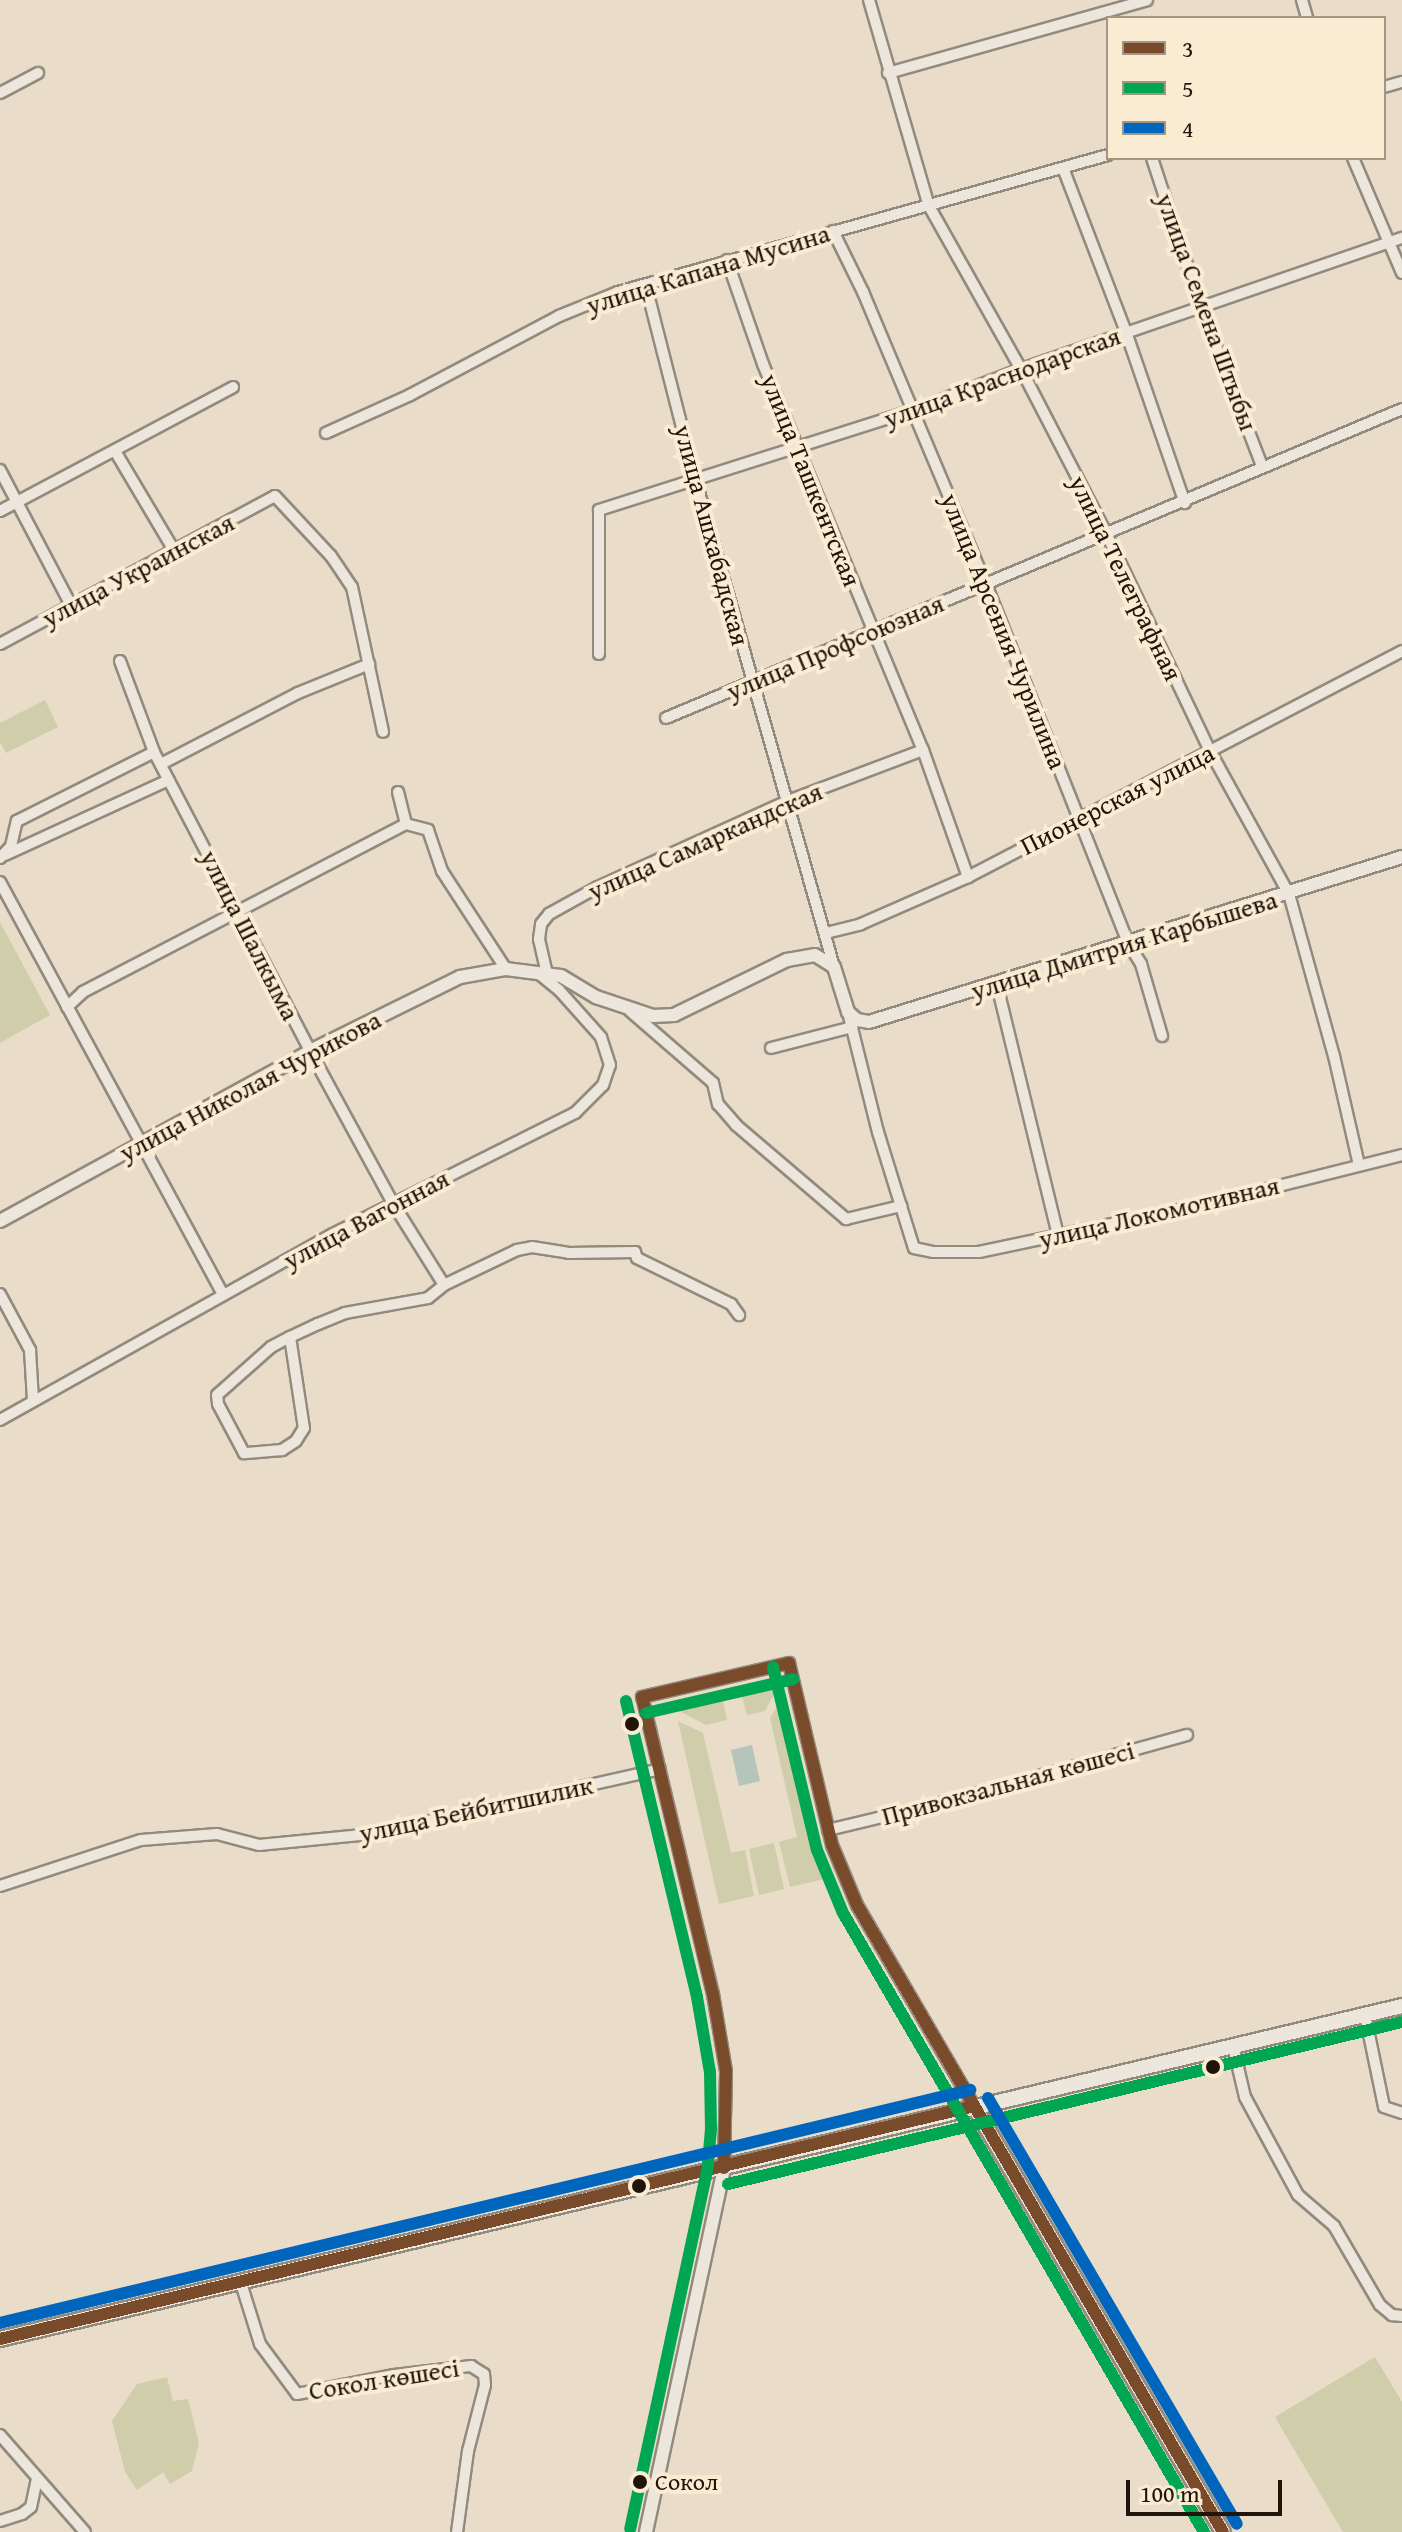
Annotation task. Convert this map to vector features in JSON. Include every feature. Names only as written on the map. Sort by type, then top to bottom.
[{"type":"main road","points":[[0,2339],[1402,2006]]},
{"type":"main road","points":[[974,2106],[1223,2532]]},
{"type":"street","name":"улица Телеграфная","points":[[869,0],[929,206],[1021,369],[1106,533],[1210,751],[1289,894],[1334,1056],[1359,1165]]},
{"type":"street","points":[[1104,0],[1109,15]]},
{"type":"street","points":[[888,73],[1109,15],[1147,0]]},
{"type":"street","points":[[0,93],[38,73]]},
{"type":"street","name":"улица Капана Мусина","points":[[326,433],[410,395],[559,316],[618,292],[1106,156]]},
{"type":"street","name":"улица Семена Штыбы","points":[[1153,160],[1201,307],[1262,466]]},
{"type":"street","points":[[1354,160],[1402,273]]},
{"type":"street","points":[[1063,168],[1126,332],[1185,503]]},
{"type":"street","name":"улица Арсения Чурилина","points":[[833,231],[863,292],[986,584],[1082,819],[1128,943],[1141,964],[1162,1036]]},
{"type":"street","name":"улица Краснодарская","points":[[599,654],[599,510],[912,411],[1021,369],[1402,238]]},
{"type":"street","name":"улица Ташкентская","points":[[727,260],[763,364],[923,750],[968,877]]},
{"type":"street","name":"улица Ашхабадская","points":[[646,286],[695,478],[834,967]]},
{"type":"street","points":[[0,511],[233,387]]},
{"type":"street","name":"улица Профсоюзная","points":[[666,718],[1106,533],[1185,503],[1262,466],[1402,409]]},
{"type":"street","points":[[115,451],[175,552]]},
{"type":"street","points":[[0,470],[72,607]]},
{"type":"street","name":"улица Украинская","points":[[0,644],[275,496],[331,556],[352,587],[369,664]]},
{"type":"street","name":"Пионерская улица","points":[[826,933],[861,924],[968,877],[1402,651]]},
{"type":"street","name":"улица Шалкыма","points":[[120,661],[154,752],[310,1051],[394,1205],[444,1285]]},
{"type":"street","points":[[161,764],[298,693],[369,664],[383,732]]},
{"type":"street","name":"улица Самаркандская","points":[[541,973],[541,924],[549,914],[598,887],[788,801],[923,750]]},
{"type":"street","points":[[2,857],[11,846],[17,821],[154,752]]},
{"type":"street","points":[[2,857],[169,780]]},
{"type":"street","points":[[398,792],[406,824]]},
{"type":"street","points":[[67,1007],[83,992],[406,824],[428,830],[442,871],[506,969]]},
{"type":"street","name":"улица Дмитрия Карбышева","points":[[848,1012],[857,1020],[869,1022],[997,985],[1402,857]]},
{"type":"street","points":[[0,882],[223,1295]]},
{"type":"street","name":"улица Николая Чурикова","points":[[0,1221],[435,986],[484,971],[506,969],[561,976],[630,1011],[653,1016],[674,1015],[803,955],[815,955],[834,967]]},
{"type":"street","points":[[630,1011],[713,1083],[718,1104],[736,1125],[846,1219],[901,1206],[834,967]]},
{"type":"street","name":"улица Вагонная","points":[[0,1420],[223,1295],[575,1113],[603,1085],[610,1065],[601,1037],[541,973]]},
{"type":"street","points":[[997,985],[1058,1236]]},
{"type":"street","points":[[771,1048],[852,1027]]},
{"type":"street","name":"улица Локомотивная","points":[[901,1206],[914,1248],[933,1252],[979,1252],[1207,1204],[1402,1155]]},
{"type":"street","points":[[290,1337],[304,1428],[296,1441],[282,1450],[244,1453],[218,1404],[217,1395],[271,1347],[290,1337],[345,1313],[428,1298],[444,1285],[532,1247],[568,1253],[635,1252],[637,1258],[731,1304],[739,1315]]},
{"type":"street","points":[[0,1294],[30,1350],[33,1401]]},
{"type":"street","points":[[646,2532],[724,2168],[726,2071],[713,1994],[642,1697],[789,1663],[828,1830],[857,1905],[974,2106]]},
{"type":"street","name":"Привокзальная көшесі","points":[[828,1830],[949,1801],[1187,1735]]},
{"type":"street","name":"улица Бейбитшилик","points":[[0,1886],[141,1840],[217,1834],[259,1845],[372,1834],[660,1769]]},
{"type":"street","points":[[1365,2015],[1384,2107],[1402,2113]]},
{"type":"street","points":[[1233,2046],[1245,2097],[1298,2195],[1334,2226],[1380,2305],[1397,2316]]},
{"type":"street","name":"Сокол көшесі","points":[[240,2280],[260,2344],[297,2394],[394,2375],[471,2366],[484,2374],[485,2385],[468,2451],[457,2532]]},
{"type":"street","points":[[0,2435],[85,2532]]},
{"type":"street","points":[[0,2521],[22,2514],[31,2507],[37,2479]]},
{"type":"shaded area","points":[[45,700],[58,727],[6,753],[0,742],[0,723]]},
{"type":"shaded area","points":[[0,922],[50,1015],[0,1043]]},
{"type":"shaded area","points":[[778,1687],[765,1711],[747,1715],[742,1696]]},
{"type":"shaded area","points":[[783,1697],[824,1879],[790,1887],[779,1842],[797,1837],[770,1718]]},
{"type":"shaded area","points":[[723,1701],[727,1720],[706,1725],[679,1711]]},
{"type":"shaded area","points":[[678,1721],[703,1733],[731,1853],[745,1850],[754,1896],[719,1904]]},
{"type":"shaded area","points":[[752,1745],[760,1781],[739,1786],[731,1750]]},
{"type":"shaded area","points":[[774,1843],[784,1889],[759,1895],[749,1849]]},
{"type":"shaded area","points":[[1375,2357],[1402,2402],[1402,2532],[1343,2532],[1275,2417]]},
{"type":"shaded area","points":[[167,2377],[173,2401],[188,2399],[199,2443],[192,2471],[170,2484],[163,2472],[137,2490],[125,2472],[112,2421],[137,2384]]},
{"type":"transit line","name":"3","points":[[789,1663],[832,1845],[857,1905],[1223,2532]]},
{"type":"transit line","name":"3","points":[[642,1697],[789,1663]]},
{"type":"transit line","name":"5","points":[[773,1667],[817,1850],[843,1913],[1204,2532]]},
{"type":"transit line","name":"5","points":[[646,1713],[793,1679]]},
{"type":"transit line","name":"3","points":[[642,1697],[713,1994],[726,2071],[724,2168]]},
{"type":"transit line","name":"5","points":[[626,1701],[697,1997],[710,2072],[711,2129],[708,2166],[630,2529]]},
{"type":"transit line","name":"5","points":[[728,2184],[1402,2022]]},
{"type":"transit line","name":"4","points":[[0,2323],[970,2090]]},
{"type":"transit line","name":"4","points":[[988,2098],[1237,2524]]},
{"type":"transit line","name":"3","points":[[0,2339],[974,2106]]},
{"type":"place","name":"Сокол","points":[[640,2482]]}]
